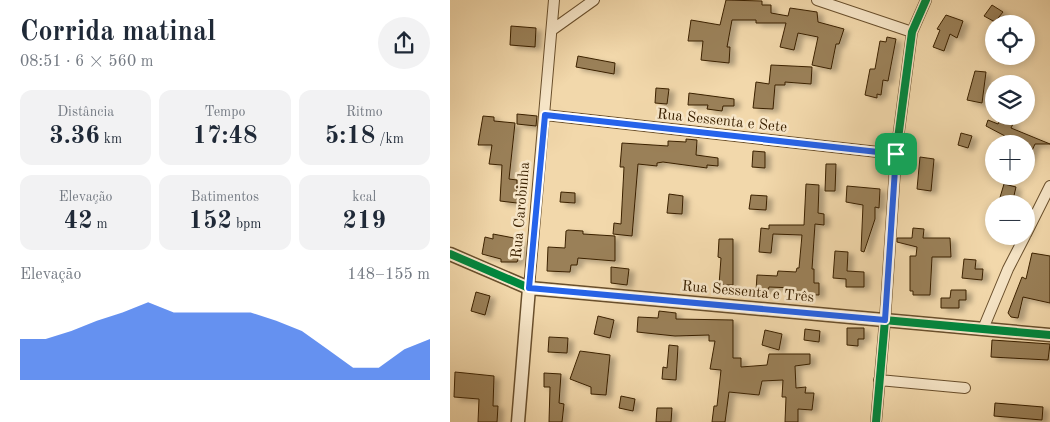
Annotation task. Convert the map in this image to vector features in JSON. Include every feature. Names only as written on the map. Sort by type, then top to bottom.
[{"type":"street","name":"Rua Carobinha","points":[[518,422],[554,0]]},
{"type":"street","points":[[552,30],[594,0]]},
{"type":"street","points":[[816,0],[912,32]]},
{"type":"street","points":[[876,422],[896,154],[912,32],[926,0]]},
{"type":"street","name":"Rua Sessenta e Sete","points":[[545,115],[896,154]]},
{"type":"street","points":[[1035,217],[1050,186]]},
{"type":"street","points":[[983,329],[1008,269],[1021,245]]},
{"type":"street","name":"Rua Sessenta e Três","points":[[450,254],[529,288],[1050,335]]},
{"type":"street","points":[[879,380],[965,388]]},
{"type":"building","points":[[726,0],[762,1],[762,5],[771,5],[771,13],[788,16],[790,8],[817,12],[818,22],[844,29],[839,44],[836,44],[831,69],[812,65],[818,37],[798,33],[794,50],[780,47],[786,23],[756,23],[756,20],[732,20],[727,47],[730,47],[729,63],[701,60],[703,41],[688,41],[691,20],[720,25]]},
{"type":"building","points":[[992,5],[1003,12],[1001,15],[984,16]]},
{"type":"building","points":[[946,15],[963,21],[957,38],[950,34],[944,51],[933,47],[940,30],[937,29]]},
{"type":"building","points":[[511,26],[536,28],[535,47],[510,45]]},
{"type":"building","points":[[887,37],[896,39],[888,81],[883,80],[881,95],[877,94],[877,98],[865,95],[870,69],[875,69],[880,41],[886,42]]},
{"type":"building","points":[[578,56],[615,63],[614,74],[576,67]]},
{"type":"building","points":[[771,65],[812,67],[811,84],[785,82],[785,85],[775,85],[773,109],[753,108],[756,82],[769,84]]},
{"type":"building","points":[[975,71],[986,72],[982,103],[967,100]]},
{"type":"building","points":[[656,88],[669,89],[667,104],[655,103]]},
{"type":"building","points":[[689,93],[734,99],[734,106],[723,106],[722,111],[707,109],[708,105],[688,105]]},
{"type":"building","points":[[517,114],[537,116],[536,126],[517,124]]},
{"type":"building","points":[[483,116],[494,117],[494,121],[515,123],[509,179],[517,180],[517,203],[500,201],[502,165],[489,164],[492,145],[478,145]]},
{"type":"building","points":[[1012,125],[1011,128],[1028,135],[1003,135],[986,126]]},
{"type":"building","points":[[961,133],[972,136],[968,148],[958,145]]},
{"type":"building","points":[[1035,138],[1050,144],[1035,144]]},
{"type":"building","points":[[686,139],[697,140],[696,155],[718,158],[718,166],[707,165],[707,168],[663,162],[657,163],[657,166],[638,164],[632,236],[613,234],[614,223],[621,224],[624,167],[620,167],[622,143],[668,146],[668,141],[686,142]]},
{"type":"building","points":[[753,151],[765,152],[765,168],[752,167]]},
{"type":"building","points":[[920,157],[934,159],[931,191],[917,189]]},
{"type":"building","points":[[826,164],[836,164],[835,191],[825,191]]},
{"type":"building","points":[[806,184],[819,185],[818,213],[824,214],[824,225],[815,224],[812,269],[814,269],[814,283],[819,283],[819,295],[795,294],[795,288],[769,287],[768,291],[756,291],[757,275],[777,276],[778,271],[796,272],[797,268],[799,268],[802,235],[773,234],[771,253],[759,252],[761,228],[769,229],[769,225],[804,225]]},
{"type":"building","points":[[1004,185],[1016,187],[1014,195],[1001,195]]},
{"type":"building","points":[[847,186],[880,189],[879,208],[875,207],[875,219],[864,252],[861,251],[863,205],[846,202]]},
{"type":"building","points":[[561,192],[575,193],[575,203],[560,202]]},
{"type":"building","points":[[669,194],[683,196],[682,214],[667,213]]},
{"type":"building","points":[[751,195],[767,196],[766,210],[749,209]]},
{"type":"building","points":[[913,228],[924,229],[923,238],[950,238],[951,257],[932,257],[930,295],[913,295],[913,291],[910,291],[910,256],[916,256],[917,247],[897,242],[897,238],[912,238]]},
{"type":"building","points":[[566,231],[583,231],[583,234],[615,236],[615,261],[578,258],[577,265],[571,265],[570,272],[547,271],[548,247],[565,248]]},
{"type":"building","points":[[493,234],[519,239],[520,255],[517,262],[501,262],[501,259],[482,254],[485,237],[493,239]]},
{"type":"building","points":[[719,239],[733,239],[733,285],[719,285],[721,258],[718,257]]},
{"type":"building","points":[[835,251],[848,252],[847,271],[864,272],[864,287],[846,287],[846,279],[833,278]]},
{"type":"building","points":[[1032,253],[1050,256],[1050,303],[1023,297],[1018,318],[1011,317],[1008,313],[1022,277],[1026,279]]},
{"type":"building","points":[[964,259],[976,260],[975,269],[983,269],[982,280],[962,278]]},
{"type":"building","points":[[611,267],[629,269],[627,285],[611,283]]},
{"type":"building","points":[[951,290],[966,290],[966,300],[959,300],[959,308],[941,308],[941,298],[950,298]]},
{"type":"building","points":[[476,292],[490,296],[485,315],[471,311]]},
{"type":"building","points":[[659,311],[676,313],[676,319],[733,320],[733,358],[741,358],[741,367],[767,365],[769,354],[810,354],[810,364],[795,366],[796,388],[806,387],[805,393],[814,393],[812,410],[798,409],[798,422],[785,422],[786,397],[782,397],[783,380],[762,381],[759,395],[729,392],[725,422],[712,422],[714,406],[717,406],[721,370],[710,369],[715,341],[709,341],[709,335],[675,336],[637,332],[638,317],[658,318]]},
{"type":"building","points":[[598,316],[614,320],[610,338],[594,334]]},
{"type":"building","points":[[847,328],[864,328],[864,339],[858,339],[858,346],[847,345]]},
{"type":"building","points":[[805,329],[820,331],[819,342],[804,340]]},
{"type":"building","points":[[765,330],[782,334],[779,350],[762,345]]},
{"type":"building","points":[[549,337],[568,338],[567,353],[548,352]]},
{"type":"building","points":[[992,340],[1050,344],[1048,360],[991,357]]},
{"type":"building","points":[[669,345],[678,346],[676,380],[662,379],[663,367],[667,368]]},
{"type":"building","points":[[580,351],[610,355],[606,395],[591,394],[591,387],[570,379]]},
{"type":"building","points":[[455,372],[494,376],[493,406],[498,406],[497,422],[478,422],[479,399],[454,397]]},
{"type":"building","points":[[544,373],[561,374],[559,403],[564,404],[562,422],[549,422],[550,387],[544,387]]},
{"type":"building","points":[[621,396],[635,399],[633,411],[619,408]]},
{"type":"building","points":[[995,403],[1043,407],[1042,420],[994,416]]},
{"type":"building","points":[[657,408],[672,408],[671,422],[656,422]]},
{"type":"cycle path","points":[[876,422],[896,154],[912,32],[926,0]]},
{"type":"cycle path","points":[[450,254],[529,288],[1050,335]]},
{"type":"route","points":[[545,115],[896,154],[885,320],[529,288],[545,115]]}]
